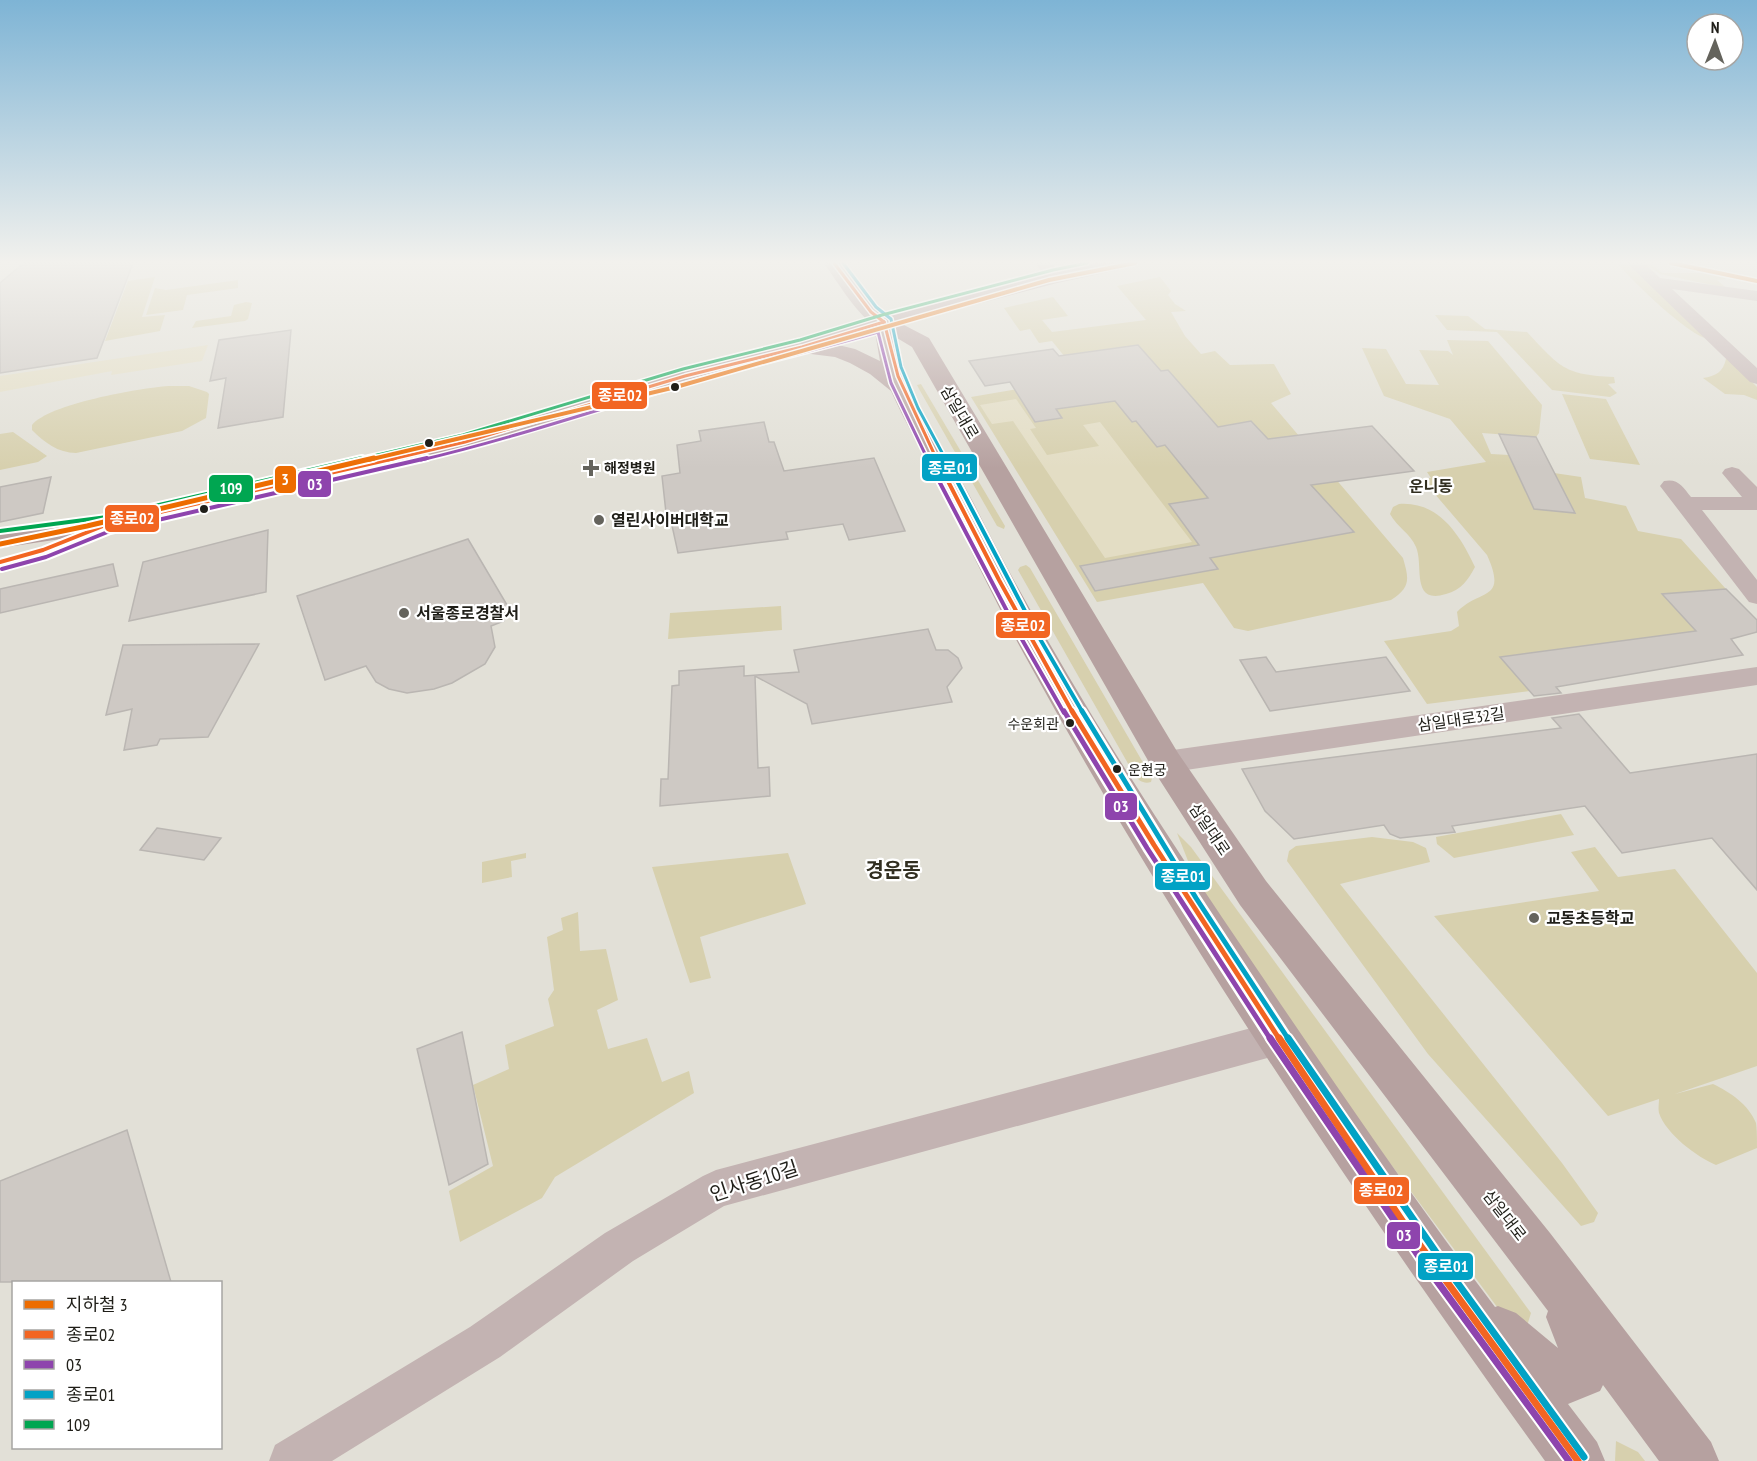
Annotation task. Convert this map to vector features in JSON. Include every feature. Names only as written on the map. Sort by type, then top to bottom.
[{"type":"main road","points":[[0,538],[108,524],[465,442],[685,376],[854,331]]},
{"type":"main road","points":[[885,331],[886,348],[898,386],[1015,607],[1108,773],[1278,1038],[1434,1266],[1578,1461]]},
{"type":"main road","name":"삼일대로","points":[[900,331],[921,343],[1166,762],[1253,893],[1533,1250],[1692,1461]]},
{"type":"main road","points":[[801,347],[820,348],[858,357],[880,369],[898,386]]},
{"type":"main road","points":[[968,520],[988,537],[998,542],[1015,539],[1022,533],[1026,523]]},
{"type":"main road","points":[[0,562],[43,550],[108,524]]},
{"type":"main road","points":[[1015,607],[1005,573],[1007,563],[1014,557],[1025,558],[1037,564],[1078,611]]},
{"type":"main road","points":[[1434,1266],[1509,1342],[1548,1373],[1566,1379],[1582,1373],[1586,1354],[1559,1289],[1533,1250]]},
{"type":"street","points":[[1708,331],[1757,378]]},
{"type":"street","points":[[1732,473],[1757,501]]},
{"type":"street","points":[[1671,486],[1757,597]]},
{"type":"street","points":[[1686,504],[1757,501]]},
{"type":"street","name":"삼일대로32길","points":[[1166,762],[1757,676]]},
{"type":"street","name":"인사동10길","points":[[291,1461],[485,1342],[619,1247],[716,1190],[1278,1038]]},
{"type":"shaded area","points":[[109,331],[159,331],[105,341]]},
{"type":"shaded area","points":[[1031,331],[1182,331],[1201,354],[1215,351],[1230,365],[1274,364],[1291,394],[1271,403],[1403,558],[1407,577],[1405,587],[1391,600],[1248,631],[1234,628],[1203,583],[1097,602],[971,397],[1082,378],[1052,341],[1039,343]]},
{"type":"shaded area","points":[[1477,331],[1527,332],[1547,354],[1564,367],[1584,374],[1614,377],[1615,383],[1608,384],[1617,393],[1610,397],[1552,390],[1497,332]]},
{"type":"shaded area","points":[[1692,331],[1701,331],[1709,339]]},
{"type":"shaded area","points":[[1447,340],[1488,341],[1542,405],[1539,433],[1536,437],[1482,433],[1491,454],[1509,455],[1534,509],[1574,513],[1554,473],[1581,477],[1585,498],[1626,506],[1638,531],[1681,539],[1726,589],[1696,631],[1500,657],[1530,691],[1427,704],[1384,641],[1451,631],[1459,626],[1457,612],[1488,592],[1493,587],[1494,580],[1487,555],[1422,479],[1431,478],[1427,472],[1486,462],[1450,419],[1384,396],[1362,348],[1386,349],[1406,384],[1439,385],[1419,350],[1448,351],[1453,355]]},
{"type":"shaded area","points":[[1726,359],[1729,359],[1757,387],[1757,400],[1744,395],[1725,394],[1703,378],[1718,373]]},
{"type":"shaded area","points":[[921,384],[1005,526],[1004,529],[997,526],[917,385]]},
{"type":"shaded area","points":[[168,386],[189,386],[207,392],[209,394],[206,418],[182,431],[76,453],[69,453],[52,446],[32,430],[32,425],[41,417],[56,410],[96,398]]},
{"type":"shaded area","points":[[1562,394],[1606,399],[1640,465],[1590,459]]},
{"type":"shaded area","points":[[13,432],[47,456],[38,462],[0,470],[0,434]]},
{"type":"shaded area","points":[[1399,504],[1426,508],[1437,514],[1455,532],[1475,567],[1460,587],[1446,594],[1435,596],[1427,594],[1423,589],[1416,547],[1390,514],[1393,507]]},
{"type":"shaded area","points":[[1026,565],[1030,568],[1152,778],[1151,782],[1142,782],[1133,772],[1018,570]]},
{"type":"shaded area","points":[[781,606],[782,630],[668,639],[670,613]]},
{"type":"shaded area","points":[[1561,814],[1574,835],[1454,858],[1437,844],[1436,837]]},
{"type":"shaded area","points":[[1177,833],[1191,847],[1531,1313],[1526,1329],[1509,1323],[1343,1100],[1205,904]]},
{"type":"shaded area","points":[[1372,837],[1413,842],[1426,848],[1430,862],[1340,884],[1562,1163],[1598,1213],[1594,1222],[1581,1226],[1428,1054],[1287,861],[1289,851],[1296,846]]},
{"type":"shaded area","points":[[1595,847],[1618,877],[1675,869],[1757,973],[1757,1066],[1675,1094],[1713,1084],[1726,1091],[1744,1105],[1753,1116],[1756,1123],[1757,1148],[1716,1165],[1708,1161],[1691,1151],[1668,1129],[1659,1113],[1659,1099],[1608,1116],[1434,916],[1599,891],[1571,852]]},
{"type":"shaded area","points":[[526,853],[526,858],[511,861],[512,877],[482,883],[482,862]]},
{"type":"shaded area","points":[[788,853],[806,904],[700,937],[711,978],[690,983],[652,867]]},
{"type":"shaded area","points":[[578,912],[580,951],[606,949],[618,1000],[597,1010],[608,1049],[647,1038],[662,1082],[689,1071],[694,1093],[555,1177],[542,1198],[460,1242],[449,1191],[493,1166],[473,1085],[509,1069],[505,1045],[554,1026],[548,999],[554,990],[547,937],[563,930],[561,918]]},
{"type":"shaded area","points":[[1616,1441],[1638,1452],[1645,1461],[1615,1461]]},
{"type":"sand","points":[[208,345],[202,361],[111,375],[112,371],[0,392],[0,376]]},
{"type":"sand","points":[[1016,399],[1036,428],[1030,429],[1047,455],[1099,446],[1083,425],[1100,422],[1192,542],[1105,558],[1013,421],[992,424],[980,405]]},
{"type":"building","points":[[0,331],[107,331],[97,358],[0,373]]},
{"type":"building","points":[[291,331],[283,417],[218,428],[226,378],[210,381],[219,340]]},
{"type":"building","points":[[1138,345],[1161,371],[1168,370],[1218,427],[1251,421],[1268,439],[1372,426],[1414,471],[1311,485],[1354,532],[1210,558],[1218,569],[1095,591],[1080,566],[1199,545],[1169,504],[1208,498],[1165,445],[1157,447],[1136,421],[1132,422],[1115,401],[1056,409],[1062,418],[1035,422],[1010,382],[985,386],[969,361],[1053,349],[1059,356]]},
{"type":"building","points":[[764,422],[769,442],[774,442],[784,471],[874,458],[905,531],[849,540],[843,524],[786,532],[788,539],[678,553],[671,521],[667,522],[662,476],[680,473],[677,445],[701,441],[699,431]]},
{"type":"building","points":[[1499,434],[1536,437],[1575,513],[1534,509]]},
{"type":"building","points":[[51,477],[43,513],[0,522],[0,487]]},
{"type":"building","points":[[268,530],[266,592],[129,621],[143,562]]},
{"type":"building","name":"서울종로경찰서","points":[[468,539],[507,605],[504,621],[491,626],[495,647],[485,664],[452,683],[434,689],[407,693],[389,689],[376,682],[366,666],[325,680],[297,596]]},
{"type":"building","points":[[113,564],[118,586],[0,613],[0,589]]},
{"type":"building","points":[[1726,589],[1757,620],[1757,632],[1731,639],[1743,655],[1556,687],[1561,693],[1534,696],[1500,657],[1696,631],[1662,594]]},
{"type":"building","points":[[928,629],[936,650],[948,650],[958,658],[962,668],[947,687],[952,702],[812,724],[807,704],[755,676],[758,768],[769,767],[770,796],[660,806],[661,779],[668,779],[672,686],[679,685],[679,671],[744,666],[744,676],[799,672],[794,650]]},
{"type":"building","points":[[259,644],[208,737],[160,739],[157,745],[124,750],[132,709],[106,715],[123,645]]},
{"type":"building","points":[[1266,657],[1276,672],[1386,657],[1410,691],[1270,711],[1240,660]]},
{"type":"building","points":[[1579,714],[1630,773],[1757,754],[1757,890],[1712,838],[1622,853],[1585,806],[1452,826],[1455,832],[1400,838],[1390,834],[1384,825],[1294,839],[1265,811],[1242,769],[1561,728],[1552,718]]},
{"type":"building","points":[[157,828],[221,838],[204,860],[140,850]]},
{"type":"building","points":[[462,1032],[488,1164],[449,1185],[417,1049]]},
{"type":"building","points":[[127,1130],[171,1281],[0,1282],[0,1181]]},
{"type":"metro line","name":"3","points":[[0,544],[87,526],[676,387],[871,331]]},
{"type":"transit line","name":"109","points":[[0,531],[107,517],[463,435],[683,369],[829,331]]},
{"type":"transit line","name":"종로02","points":[[0,562],[43,550],[108,524],[465,442],[685,376],[802,347],[854,331]]},
{"type":"transit line","name":"종로02","points":[[886,331],[898,376],[920,426],[1028,634],[1121,793],[1310,1086],[1424,1252],[1578,1461]]},
{"type":"transit line","name":"종로01","points":[[894,331],[901,367],[918,408],[1036,632],[1136,802],[1258,994],[1321,1088],[1451,1274],[1584,1457]]},
{"type":"transit line","name":"03","points":[[2,569],[46,557],[110,531],[467,449],[687,383],[804,354],[878,332],[891,383],[913,432],[1020,636],[1114,796],[1305,1091],[1399,1229],[1569,1461]]},
{"type":"place","name":"해정병원","points":[[591,468]]},
{"type":"place","name":"열린사이버대학교","points":[[599,520]]},
{"type":"place","name":"서울종로경찰서","points":[[404,613]]},
{"type":"place","name":"수운회관","points":[[1070,723]]},
{"type":"place","name":"운현궁","points":[[1117,769]]},
{"type":"place","name":"교동초등학교","points":[[1534,918]]},
{"type":"district","name":"운니동","points":[[1431,486]]},
{"type":"district","name":"경운동","points":[[893,870]]}]
